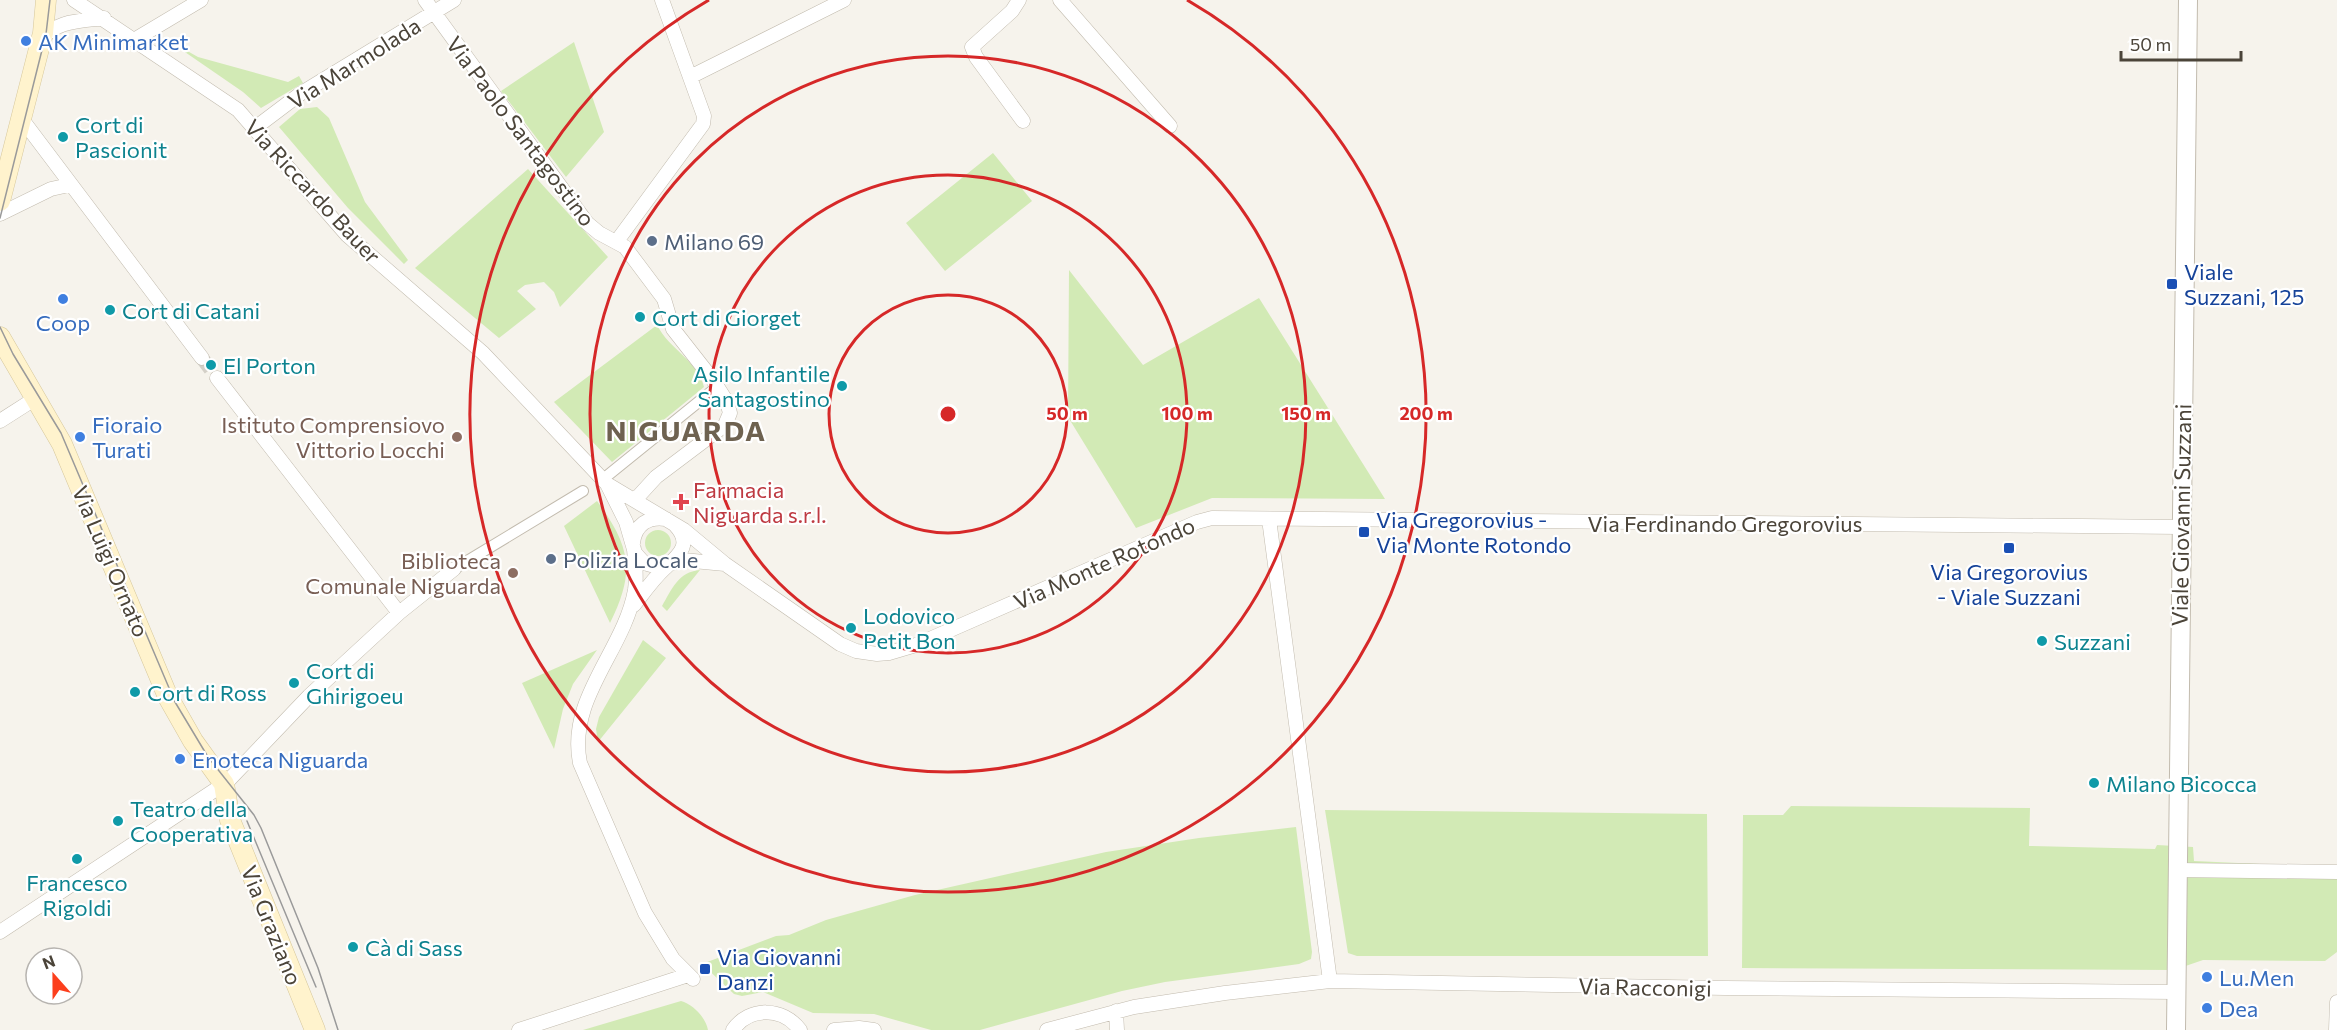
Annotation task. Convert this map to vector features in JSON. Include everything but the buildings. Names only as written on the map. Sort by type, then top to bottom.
[{"type":"main road","points":[[0,201],[45,22],[46,0]]},
{"type":"main road","name":"Via Luigi Ornato","points":[[0,337],[62,444],[168,697],[193,741],[224,784]]},
{"type":"main road","name":"Via Graziano","points":[[224,784],[230,820],[312,1029]]},
{"type":"street","name":"Via Riccardo Bauer","points":[[74,0],[238,110],[347,235],[483,353],[604,482]]},
{"type":"street","points":[[134,40],[201,0]]},
{"type":"street","name":"Via Paolo Santagostino","points":[[425,0],[586,223],[599,233],[617,241],[631,253],[664,299],[673,329],[729,408],[729,419],[724,424],[656,477],[635,500]]},
{"type":"street","name":"Via Marmolada","points":[[255,128],[300,94],[454,0]]},
{"type":"street","points":[[617,241],[704,124],[704,116],[662,0]]},
{"type":"street","points":[[690,77],[844,0]]},
{"type":"street","points":[[1019,0],[1012,11],[972,47],[976,57],[1023,121]]},
{"type":"street","points":[[1060,0],[1170,126]]},
{"type":"street","name":"Viale Giovanni Suzzani","points":[[2176,1030],[2180,527],[2188,0]]},
{"type":"street","points":[[40,43],[46,34],[64,24],[104,18]]},
{"type":"street","points":[[21,118],[69,185],[202,358]]},
{"type":"street","points":[[0,214],[51,189],[69,185]]},
{"type":"street","points":[[217,378],[399,613]]},
{"type":"street","points":[[634,547],[626,522],[604,482],[715,389]]},
{"type":"street","points":[[0,421],[36,398]]},
{"type":"street","name":"Via Monte Rotondo","points":[[604,482],[670,521],[702,543],[725,564],[840,644],[856,651],[882,654],[922,642],[1202,520],[1269,519]]},
{"type":"street","points":[[0,932],[224,784],[309,696],[399,613],[454,569],[583,491]]},
{"type":"street","points":[[519,1030],[691,977],[673,959],[645,913],[580,763],[577,749],[580,714],[629,611],[635,589],[635,532],[642,524],[654,518],[670,521],[679,530],[682,543],[679,555],[629,611]]},
{"type":"street","points":[[1269,519],[1330,981]]},
{"type":"street","name":"Via Ferdinando Gregorovius","points":[[1269,519],[2180,527]]},
{"type":"street","name":"Via Monte Rotondo","points":[[634,547],[639,559],[648,566],[660,567],[683,560],[725,564]]},
{"type":"street","points":[[2178,870],[2337,872]]},
{"type":"street","name":"Via Racconigi","points":[[1047,1030],[1116,1011],[1215,994],[1330,981],[1725,988],[2176,992]]},
{"type":"street","points":[[2336,1030],[2337,1002]]},
{"type":"street","points":[[1116,1011],[1116,1030]]},
{"type":"street","points":[[733,1030],[746,1017],[767,1012],[789,1019],[800,1030]]},
{"type":"street","points":[[834,1030],[850,1028],[874,1030]]},
{"type":"green space","points":[[166,39],[198,57],[288,82],[299,76],[303,83],[261,108],[243,92]]},
{"type":"green space","points":[[574,42],[604,132],[566,177],[501,91]]},
{"type":"green space","points":[[317,107],[329,118],[365,202],[408,260],[404,264],[348,208],[279,127],[300,109]]},
{"type":"green space","points":[[993,153],[1032,201],[945,271],[906,223]]},
{"type":"green space","points":[[528,169],[608,257],[560,307],[554,292],[544,282],[525,285],[517,291],[536,309],[499,338],[415,268]]},
{"type":"green space","points":[[1069,270],[1143,365],[1259,298],[1385,499],[1212,498],[1136,528],[1068,417]]},
{"type":"green space","points":[[657,325],[690,362],[704,387],[612,462],[554,402]]},
{"type":"green space","points":[[597,501],[617,532],[626,559],[624,588],[610,623],[564,526]]},
{"type":"green space","points":[[658,530],[667,534],[671,543],[667,552],[658,556],[649,552],[645,543],[649,534]]},
{"type":"green space","points":[[700,570],[667,611],[662,606],[676,582],[692,571]]},
{"type":"green space","points":[[643,640],[666,658],[598,742],[596,729],[599,717]]},
{"type":"green space","points":[[597,650],[573,684],[563,709],[554,749],[522,683]]},
{"type":"green space","points":[[1791,806],[2030,808],[2029,846],[2155,849],[2157,845],[2193,847],[2194,861],[2326,867],[2337,871],[2337,952],[2325,961],[2203,960],[2174,970],[1742,968],[1743,815],[1783,815]]},
{"type":"green space","points":[[1325,810],[1707,814],[1708,956],[1357,956],[1348,953]]},
{"type":"green space","points":[[1296,827],[1312,952],[1311,959],[1299,964],[1165,982],[1122,991],[980,1030],[931,1030],[874,1014],[813,1013],[763,992],[742,996],[734,994],[702,964],[776,936],[789,935],[826,920],[915,895],[1106,852]]},
{"type":"green space","points":[[681,1001],[698,1012],[708,1030],[583,1030]]},
{"type":"tunnel","points":[[202,358],[217,378]]},
{"type":"tram line","points":[[0,218],[46,34],[50,0]]},
{"type":"tram line","points":[[0,327],[13,354],[61,433],[175,702],[208,757],[254,815],[261,828],[318,968],[338,1030]]},
{"type":"tram line","points":[[247,821],[316,987]]},
{"type":"place","name":"AK Minimarket","points":[[26,41]]},
{"type":"place","name":"Cort di Pascionit","points":[[63,137]]},
{"type":"place","name":"Milano 69","points":[[652,241]]},
{"type":"place","name":"Viale Suzzani, 125","points":[[2172,284]]},
{"type":"place","name":"Coop","points":[[63,299]]},
{"type":"place","name":"Cort di Catani","points":[[110,310]]},
{"type":"place","name":"Cort di Giorget","points":[[640,317]]},
{"type":"place","name":"El Porton","points":[[211,365]]},
{"type":"place","name":"Asilo Infantile Santagostino","points":[[842,386]]},
{"type":"place","name":"Fioraio Turati","points":[[80,437]]},
{"type":"place","name":"Istituto Comprensiovo Vittorio Locchi","points":[[457,437]]},
{"type":"place","name":"Farmacia Niguarda s.r.l.","points":[[681,502]]},
{"type":"place","name":"Via Gregorovius - Via Monte Rotondo","points":[[1364,532]]},
{"type":"place","name":"Via Gregorovius - Viale Suzzani","points":[[2009,548]]},
{"type":"place","name":"Polizia Locale","points":[[551,559]]},
{"type":"place","name":"Biblioteca Comunale Niguarda","points":[[513,573]]},
{"type":"place","name":"Lodovico Petit Bon","points":[[851,628]]},
{"type":"place","name":"Suzzani","points":[[2042,641]]},
{"type":"place","name":"Cort di Ghirigoeu","points":[[294,683]]},
{"type":"place","name":"Cort di Ross","points":[[135,692]]},
{"type":"place","name":"Enoteca Niguarda","points":[[180,759]]},
{"type":"place","name":"Milano Bicocca","points":[[2094,783]]},
{"type":"place","name":"Teatro della Cooperativa","points":[[118,821]]},
{"type":"place","name":"Francesco Rigoldi","points":[[77,859]]},
{"type":"place","name":"Cà di Sass","points":[[353,947]]},
{"type":"place","name":"Via Giovanni Danzi","points":[[705,969]]},
{"type":"place","name":"Lu.Men","points":[[2207,977]]},
{"type":"place","name":"Dea","points":[[2207,1008]]},
{"type":"district","name":"NIGUARDA","points":[[686,430]]}]
